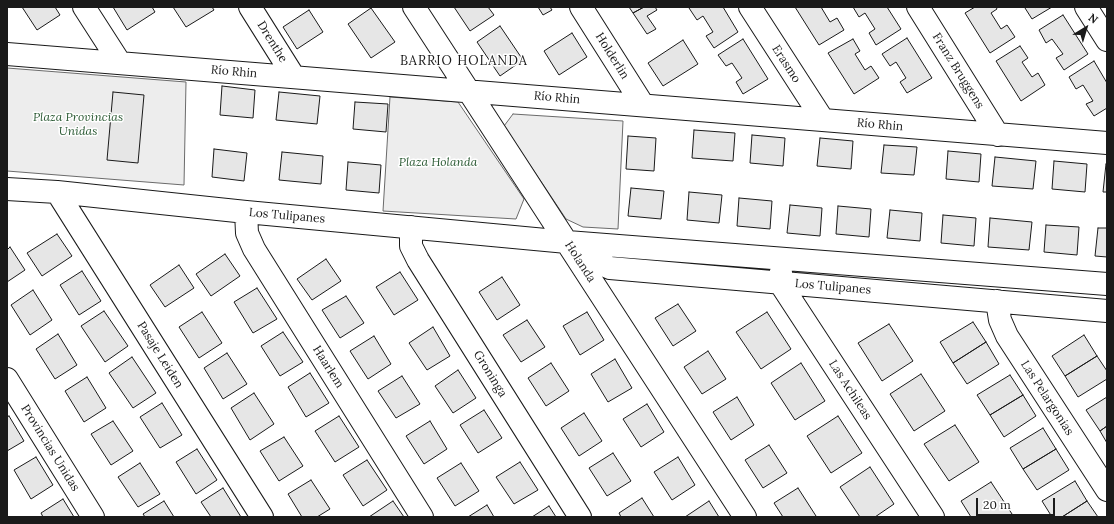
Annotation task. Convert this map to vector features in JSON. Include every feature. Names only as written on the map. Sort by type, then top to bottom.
[{"type":"street","points":[[84,7],[120,63]]},
{"type":"street","name":"Drenthe","points":[[250,7],[294,77]]},
{"type":"street","name":"Holanda","points":[[414,7],[745,517]]},
{"type":"street","name":"Holderlin","points":[[581,7],[642,105]]},
{"type":"street","name":"Erasmo","points":[[750,7],[822,120]]},
{"type":"street","name":"Franz Bruggens","points":[[918,7],[998,135]]},
{"type":"street","points":[[1086,7],[1107,40]]},
{"type":"street","name":"Río Rhin","points":[[7,54],[1107,143]]},
{"type":"street","name":"Los Tulipanes","points":[[7,189],[57,192],[246,212],[567,242],[1107,284]]},
{"type":"street","name":"Pasaje Leiden","points":[[57,192],[262,517]]},
{"type":"street","name":"Haarlem","points":[[246,212],[247,233],[254,249],[422,517]]},
{"type":"street","name":"Groninga","points":[[411,227],[412,246],[418,260],[580,517]]},
{"type":"street","name":"Los Tulipanes","points":[[567,242],[588,258],[610,268],[1107,311]]},
{"type":"street","points":[[780,283],[782,258]]},
{"type":"street","name":"Las Achileas","points":[[780,283],[933,517]]},
{"type":"street","name":"Las Pelargonias","points":[[997,301],[1000,320],[1007,336],[1107,490]]},
{"type":"street","name":"Provincias Unidas","points":[[7,380],[93,517]]},
{"type":"shaded area","name":"Plaza Provincias Unidas","points":[[7,68],[186,82],[184,185],[7,171]]},
{"type":"shaded area","name":"Plaza Holanda","points":[[390,97],[458,102],[524,199],[516,219],[383,211]]},
{"type":"shaded area","points":[[513,114],[623,121],[618,229],[583,227],[566,219],[504,126]]},
{"type":"building","points":[[22,7],[55,7],[60,15],[37,30]]},
{"type":"building","points":[[113,7],[152,7],[155,12],[127,30]]},
{"type":"building","points":[[173,7],[212,7],[214,10],[186,27]]},
{"type":"building","points":[[454,7],[488,7],[494,15],[470,31]]},
{"type":"building","points":[[538,7],[550,7],[552,10],[543,15]]},
{"type":"building","points":[[629,7],[644,7],[633,13]]},
{"type":"building","points":[[644,7],[655,7],[657,10],[647,16],[656,29],[647,34],[633,13]]},
{"type":"building","points":[[723,7],[738,32],[714,48],[706,36],[713,32],[703,16],[697,20],[689,8]]},
{"type":"building","points":[[795,7],[821,7],[830,22],[837,18],[844,30],[819,45]]},
{"type":"building","points":[[853,7],[887,7],[901,29],[876,45],[869,33],[875,29],[865,13],[859,17]]},
{"type":"building","points":[[975,7],[996,7],[997,9],[991,13],[1001,29],[1007,25],[1015,37],[990,53],[965,13]]},
{"type":"building","points":[[1052,7],[1032,19],[1025,8]]},
{"type":"building","points":[[371,8],[395,42],[371,58],[348,24]]},
{"type":"building","points":[[309,10],[323,32],[297,49],[283,27]]},
{"type":"building","points":[[1063,15],[1088,54],[1064,70],[1056,58],[1063,54],[1052,39],[1046,43],[1039,30]]},
{"type":"building","points":[[500,26],[523,60],[500,76],[477,42]]},
{"type":"building","points":[[572,33],[587,57],[559,75],[544,51]]},
{"type":"building","points":[[907,38],[932,78],[907,93],[900,82],[906,78],[896,62],[890,66],[882,54]]},
{"type":"building","points":[[743,39],[768,79],[743,94],[736,82],[742,78],[732,63],[726,66],[718,55]]},
{"type":"building","points":[[853,39],[860,51],[855,54],[865,70],[871,66],[879,78],[854,94],[828,53]]},
{"type":"building","points":[[683,40],[698,64],[663,86],[648,63]]},
{"type":"building","points":[[1020,46],[1028,58],[1022,62],[1032,77],[1038,73],[1045,85],[1021,101],[996,61]]},
{"type":"building","points":[[1094,61],[1107,83],[1107,108],[1094,116],[1086,104],[1093,101],[1083,85],[1076,89],[1069,77]]},
{"type":"building","points":[[222,86],[255,90],[253,118],[220,115]]},
{"type":"building","points":[[113,92],[144,95],[138,163],[107,160]]},
{"type":"building","points":[[279,92],[320,96],[317,124],[276,120]]},
{"type":"building","points":[[355,102],[388,104],[386,132],[353,129]]},
{"type":"building","points":[[694,130],[735,133],[733,161],[692,158]]},
{"type":"building","points":[[752,135],[785,138],[783,166],[750,163]]},
{"type":"building","points":[[628,136],[656,138],[654,171],[626,169]]},
{"type":"building","points":[[820,138],[853,141],[851,169],[817,166]]},
{"type":"building","points":[[884,145],[917,147],[914,175],[881,173]]},
{"type":"building","points":[[214,149],[247,153],[244,181],[212,177]]},
{"type":"building","points":[[948,151],[981,154],[979,182],[946,179]]},
{"type":"building","points":[[282,152],[323,156],[321,184],[279,180]]},
{"type":"building","points":[[995,157],[1036,161],[1033,189],[992,186]]},
{"type":"building","points":[[1054,161],[1087,164],[1085,192],[1052,189]]},
{"type":"building","points":[[348,162],[381,165],[379,193],[346,190]]},
{"type":"building","points":[[1106,164],[1107,192],[1103,192]]},
{"type":"building","points":[[631,188],[664,191],[661,219],[628,216]]},
{"type":"building","points":[[689,192],[722,195],[719,223],[687,220]]},
{"type":"building","points":[[739,198],[772,201],[770,229],[737,226]]},
{"type":"building","points":[[790,205],[822,208],[820,236],[787,233]]},
{"type":"building","points":[[838,206],[871,209],[869,237],[836,234]]},
{"type":"building","points":[[890,210],[922,213],[920,241],[887,238]]},
{"type":"building","points":[[943,215],[976,218],[974,246],[941,243]]},
{"type":"building","points":[[990,218],[1032,222],[1029,250],[988,247]]},
{"type":"building","points":[[1046,225],[1079,227],[1077,255],[1044,252]]},
{"type":"building","points":[[1098,228],[1107,228],[1107,257],[1095,256]]},
{"type":"building","points":[[57,234],[72,256],[42,276],[27,253]]},
{"type":"building","points":[[10,247],[25,270],[7,282],[7,250]]},
{"type":"building","points":[[225,254],[240,276],[211,296],[196,274]]},
{"type":"building","points":[[326,259],[341,281],[312,300],[297,279]]},
{"type":"building","points":[[179,265],[194,288],[165,307],[150,285]]},
{"type":"building","points":[[82,271],[101,301],[79,315],[60,285]]},
{"type":"building","points":[[400,272],[418,300],[394,315],[376,287]]},
{"type":"building","points":[[502,277],[520,305],[497,320],[479,292]]},
{"type":"building","points":[[257,288],[277,319],[253,333],[234,302]]},
{"type":"building","points":[[33,290],[52,320],[30,335],[11,305]]},
{"type":"building","points":[[346,296],[364,323],[340,338],[322,310]]},
{"type":"building","points":[[678,304],[696,331],[673,346],[655,318]]},
{"type":"building","points":[[104,311],[128,346],[105,362],[81,326]]},
{"type":"building","points":[[202,312],[222,343],[199,358],[179,327]]},
{"type":"building","points":[[587,312],[604,340],[580,355],[563,326]]},
{"type":"building","points":[[767,312],[791,349],[761,369],[736,332]]},
{"type":"building","points":[[527,320],[545,347],[521,362],[503,335]]},
{"type":"building","points":[[973,322],[986,342],[953,363],[940,342]]},
{"type":"building","points":[[889,324],[913,361],[882,381],[858,343]]},
{"type":"building","points":[[433,327],[450,356],[427,370],[409,343]]},
{"type":"building","points":[[283,332],[303,362],[280,376],[261,346]]},
{"type":"building","points":[[58,334],[77,365],[55,379],[36,349]]},
{"type":"building","points":[[1084,335],[1097,356],[1065,376],[1052,356]]},
{"type":"building","points":[[374,336],[391,364],[368,379],[350,351]]},
{"type":"building","points":[[986,342],[999,364],[967,384],[953,363]]},
{"type":"building","points":[[708,351],[726,379],[702,394],[684,367]]},
{"type":"building","points":[[227,353],[247,384],[223,399],[204,368]]},
{"type":"building","points":[[1097,356],[1107,371],[1107,379],[1078,397],[1065,376]]},
{"type":"building","points":[[132,357],[156,393],[133,408],[109,373]]},
{"type":"building","points":[[615,359],[632,388],[608,402],[591,374]]},
{"type":"building","points":[[551,363],[569,391],[546,406],[528,378]]},
{"type":"building","points":[[801,363],[825,401],[795,420],[771,383]]},
{"type":"building","points":[[458,370],[476,398],[453,413],[435,386]]},
{"type":"building","points":[[310,373],[329,403],[306,417],[288,387]]},
{"type":"building","points":[[921,374],[945,411],[914,431],[890,394]]},
{"type":"building","points":[[1010,375],[1023,395],[990,415],[977,395]]},
{"type":"building","points":[[402,376],[420,404],[396,418],[378,391]]},
{"type":"building","points":[[87,377],[106,408],[84,422],[65,391]]},
{"type":"building","points":[[254,393],[274,424],[250,440],[231,408]]},
{"type":"building","points":[[1023,395],[1036,416],[1004,437],[990,415]]},
{"type":"building","points":[[737,397],[754,425],[731,440],[713,412]]},
{"type":"building","points":[[1107,397],[1107,426],[1100,431],[1086,410]]},
{"type":"building","points":[[162,403],[182,435],[160,448],[140,417]]},
{"type":"building","points":[[647,404],[664,432],[641,447],[623,419]]},
{"type":"building","points":[[484,410],[502,438],[478,453],[460,425]]},
{"type":"building","points":[[584,413],[602,441],[579,456],[561,428]]},
{"type":"building","points":[[9,416],[24,441],[7,451],[7,417]]},
{"type":"building","points":[[339,416],[359,447],[335,462],[315,431]]},
{"type":"building","points":[[838,416],[862,453],[831,473],[807,436]]},
{"type":"building","points":[[113,421],[133,451],[111,465],[91,434]]},
{"type":"building","points":[[430,421],[447,449],[424,464],[406,436]]},
{"type":"building","points":[[955,425],[979,462],[949,481],[924,444]]},
{"type":"building","points":[[1107,426],[1107,443],[1100,431]]},
{"type":"building","points":[[1043,428],[1056,449],[1023,469],[1010,448]]},
{"type":"building","points":[[284,437],[303,466],[279,481],[260,451]]},
{"type":"building","points":[[769,445],[787,473],[763,488],[745,460]]},
{"type":"building","points":[[197,449],[217,480],[196,494],[176,462]]},
{"type":"building","points":[[1056,449],[1069,470],[1037,490],[1023,469]]},
{"type":"building","points":[[613,453],[631,481],[607,496],[589,468]]},
{"type":"building","points":[[36,457],[53,485],[31,499],[14,470]]},
{"type":"building","points":[[678,457],[695,485],[672,500],[654,472]]},
{"type":"building","points":[[367,460],[387,490],[363,506],[343,475]]},
{"type":"building","points":[[520,462],[538,490],[514,504],[496,477]]},
{"type":"building","points":[[140,463],[160,494],[138,507],[118,477]]},
{"type":"building","points":[[461,463],[479,491],[455,506],[437,478]]},
{"type":"building","points":[[870,467],[894,504],[875,517],[860,517],[840,487]]},
{"type":"building","points":[[311,480],[330,509],[317,517],[302,517],[288,494]]},
{"type":"building","points":[[1075,481],[1087,501],[1062,517],[1052,517],[1042,501]]},
{"type":"building","points":[[991,482],[1014,517],[971,517],[961,501]]},
{"type":"building","points":[[223,488],[241,517],[211,517],[201,502]]},
{"type":"building","points":[[798,488],[816,516],[783,517],[774,503]]},
{"type":"building","points":[[642,498],[654,517],[621,517],[619,513]]},
{"type":"building","points":[[63,499],[74,517],[43,517],[41,513]]},
{"type":"building","points":[[164,501],[174,517],[145,517],[143,514]]},
{"type":"building","points":[[393,501],[404,517],[369,517]]},
{"type":"building","points":[[709,501],[719,517],[685,517]]},
{"type":"building","points":[[1087,501],[1098,517],[1062,517]]},
{"type":"building","points":[[487,505],[494,517],[468,517]]},
{"type":"building","points":[[549,506],[556,517],[532,517]]},
{"type":"district","name":"BARRIO HOLANDA","points":[[464,61]]}]
